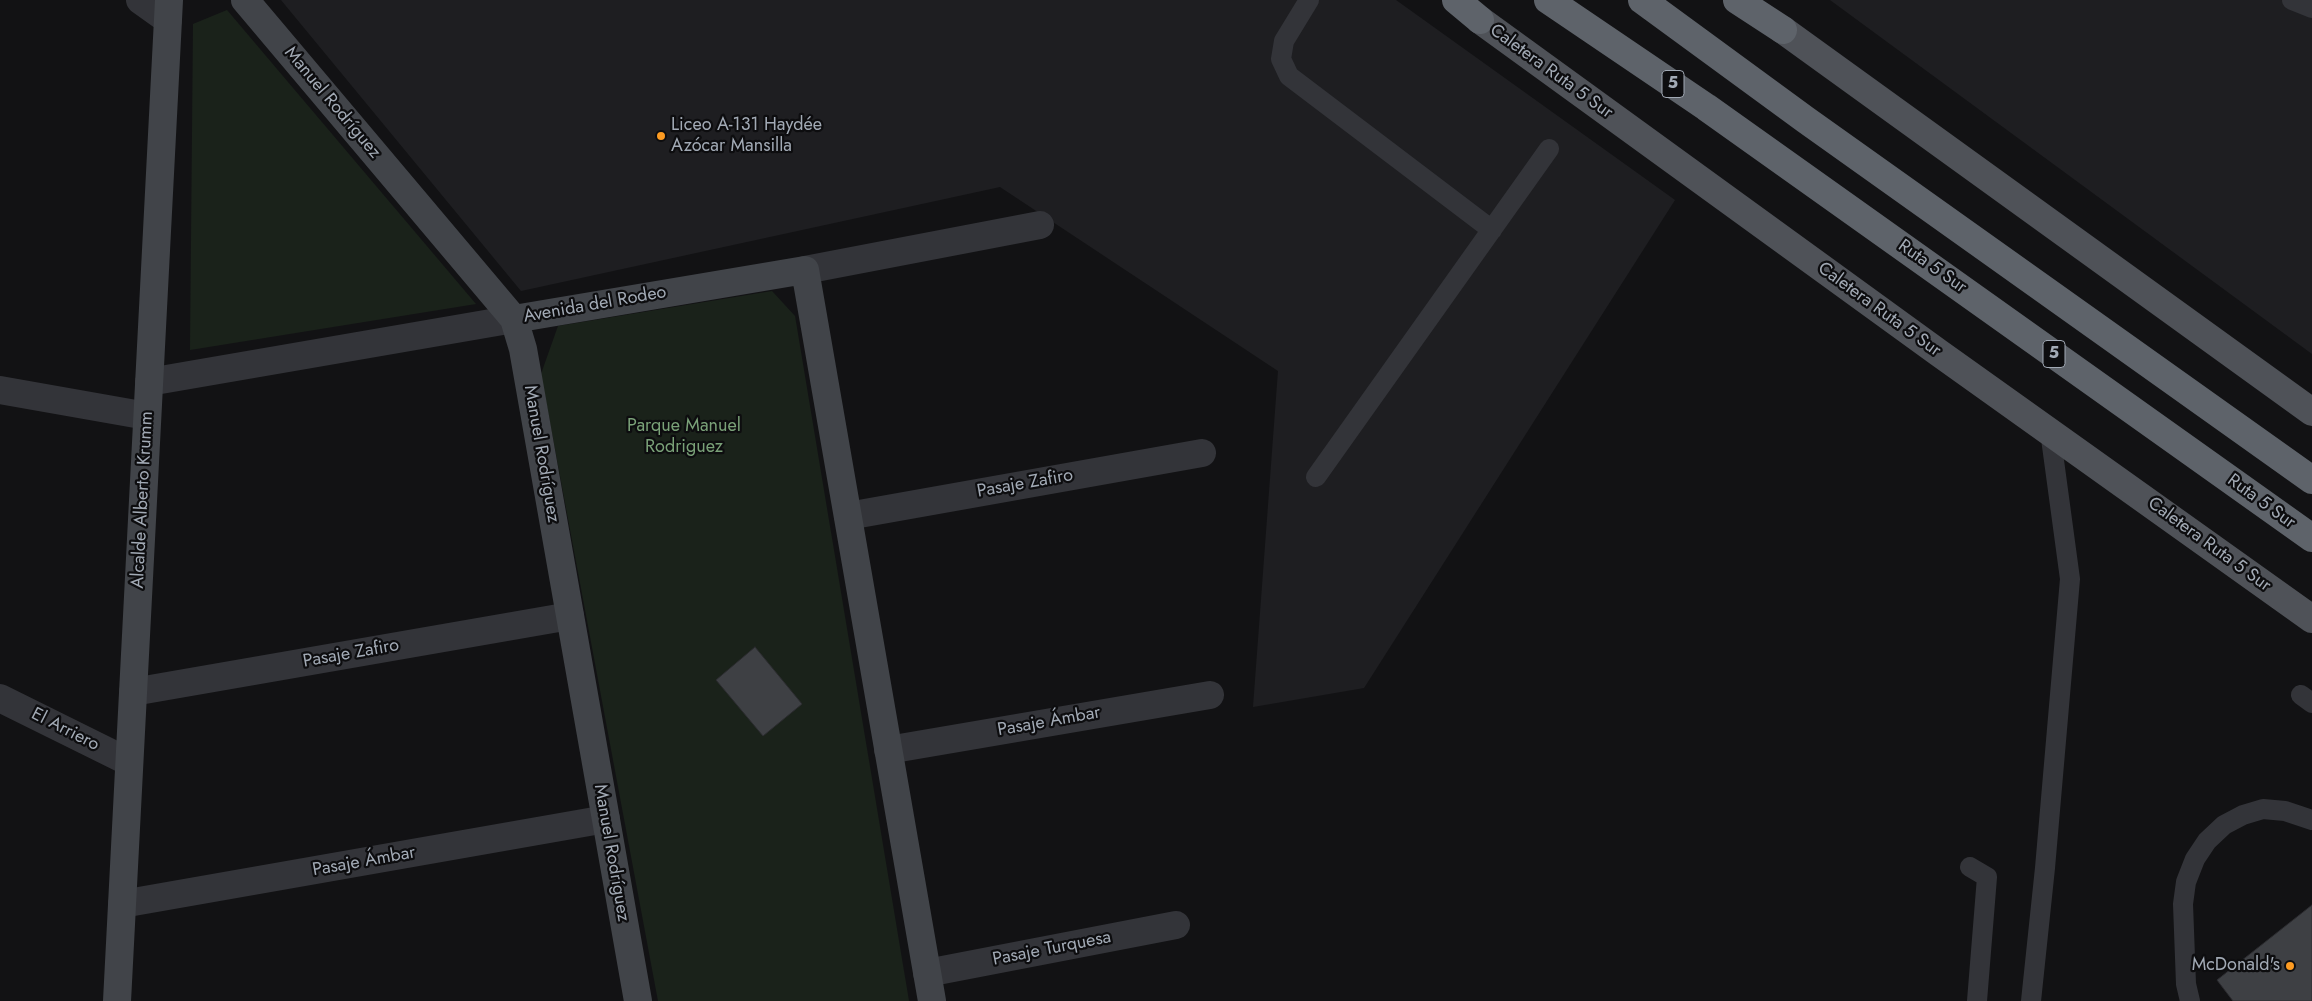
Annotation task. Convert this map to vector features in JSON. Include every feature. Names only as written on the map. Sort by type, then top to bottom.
[{"type":"highway","points":[[1456,0],[1480,20]]},
{"type":"highway","name":"Ruta 5 Sur","points":[[1548,0],[1706,107],[2312,538]]},
{"type":"highway","points":[[1642,0],[1806,120],[2312,480]]},
{"type":"highway","points":[[1737,0],[1783,30]]},
{"type":"main road","name":"Caletera Ruta 5 Sur","points":[[1480,20],[2312,618]]},
{"type":"main road","points":[[1783,30],[2312,412]]},
{"type":"street","points":[[140,0],[168,10]]},
{"type":"street","name":"Manuel Rodríguez","points":[[244,0],[514,319],[523,349],[638,1001]]},
{"type":"street","name":"Caletera Ruta 5 Sur","points":[[1447,0],[1480,20]]},
{"type":"street","points":[[1745,0],[1783,30]]},
{"type":"street","name":"Alcalde Alberto Krumm","points":[[116,1001],[168,10]]},
{"type":"street","name":"Avenida del Rodeo","points":[[149,382],[805,270],[1040,225]]},
{"type":"street","points":[[805,270],[932,1001]]},
{"type":"street","points":[[0,390],[147,416]]},
{"type":"street","name":"Pasaje Zafiro","points":[[848,516],[1202,453]]},
{"type":"street","name":"Pasaje Zafiro","points":[[133,692],[570,616]]},
{"type":"street","name":"Pasaje Ámbar","points":[[888,750],[1210,694]]},
{"type":"street","name":"El Arriero","points":[[0,698],[129,762]]},
{"type":"street","name":"Pasaje Ámbar","points":[[122,904],[606,819]]},
{"type":"street","name":"Pasaje Turquesa","points":[[927,973],[1176,926]]},
{"type":"lane","points":[[1309,0],[1284,41],[1281,59],[1288,76],[1492,230]]},
{"type":"lane","points":[[2292,0],[2312,8]]},
{"type":"lane","points":[[1316,476],[1549,149]]},
{"type":"lane","points":[[2031,1001],[2045,868],[2070,579],[2050,431]]},
{"type":"lane","points":[[2190,1001],[2186,984],[2182,904],[2186,882],[2195,859],[2207,841],[2224,825],[2243,815],[2263,809],[2285,811],[2312,820]]},
{"type":"lane","points":[[1970,867],[1987,877],[1977,1001]]},
{"type":"shaded area","points":[[281,0],[1396,0],[1675,200],[1364,688],[1253,707],[1278,371],[1000,187],[521,291]]},
{"type":"shaded area","points":[[1830,0],[2312,0],[2312,354]]},
{"type":"green space","points":[[227,10],[476,304],[190,350],[193,24]]},
{"type":"green space","name":"Parque Manuel Rodriguez","points":[[772,291],[795,316],[909,1001],[658,1001],[541,374],[558,326]]},
{"type":"building","points":[[755,647],[802,704],[763,736],[716,680]]},
{"type":"building","points":[[2312,905],[2312,1001],[2233,1001],[2217,980]]},
{"type":"place","name":"Liceo A-131 Haydée Azócar Mansilla","points":[[661,136]]},
{"type":"place","name":"McDonald's","points":[[2290,966]]}]
